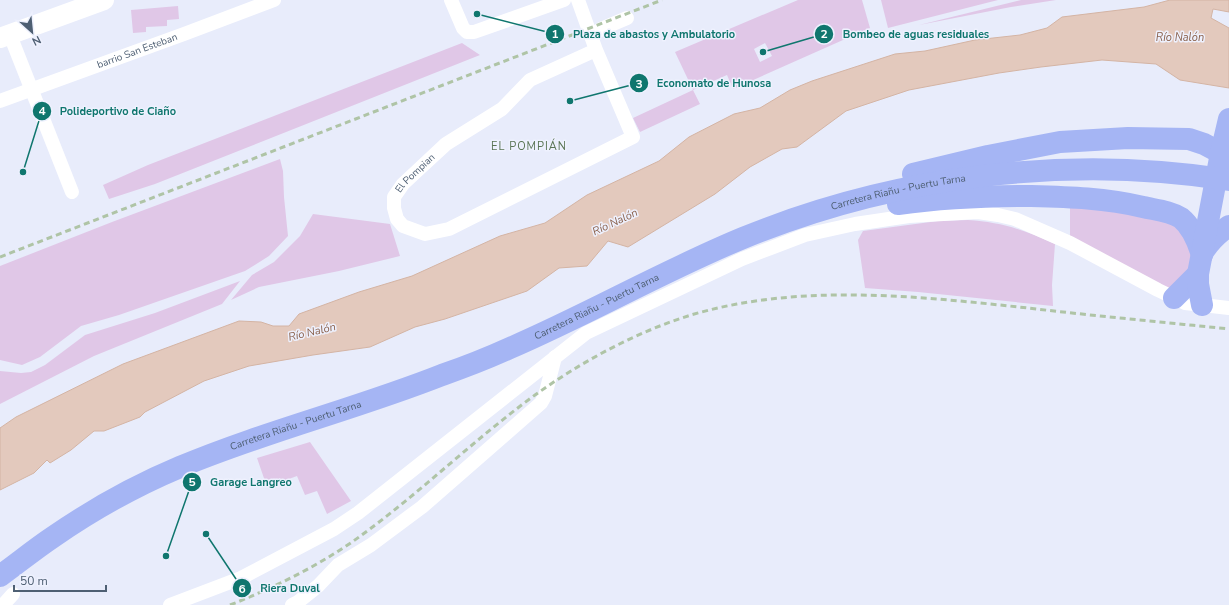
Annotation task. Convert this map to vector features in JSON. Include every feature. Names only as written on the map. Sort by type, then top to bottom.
[{"type":"main road","points":[[1189,139],[1200,135],[1215,125],[1229,108]]},
{"type":"main road","points":[[1202,305],[1198,291],[1200,264],[1217,203],[1225,161],[1229,119]]},
{"type":"main road","points":[[796,218],[813,205],[909,174],[988,156],[1060,142],[1128,138],[1189,139],[1204,144],[1225,161]]},
{"type":"main road","name":"Carretera Riañu - Puertu Tarna","points":[[0,576],[54,536],[124,494],[178,468],[253,439],[431,380],[489,357],[511,348],[679,267],[742,239],[796,218],[874,196],[926,184],[990,175],[1064,170],[1150,172],[1196,175],[1225,161]]},
{"type":"main road","points":[[838,206],[860,209],[926,200],[992,196],[1070,197],[1119,201],[1170,213],[1195,216],[1202,214],[1217,203]]},
{"type":"main road","points":[[1170,213],[1181,219],[1190,229],[1197,241],[1200,264]]},
{"type":"main road","points":[[1174,298],[1200,264],[1210,242],[1222,230],[1229,226]]},
{"type":"street","points":[[72,192],[32,89],[5,37],[104,0]]},
{"type":"street","name":"barrio San Esteban","points":[[0,101],[274,0]]},
{"type":"street","points":[[451,0],[463,28],[467,32],[474,32],[564,0]]},
{"type":"street","points":[[578,0],[596,50]]},
{"type":"street","points":[[591,36],[601,29],[627,18]]},
{"type":"street","name":"El Pompian","points":[[596,50],[633,137],[449,229],[425,234],[403,226],[397,219],[394,208],[394,196],[403,184],[446,144],[502,109],[530,80],[596,50]]},
{"type":"street","points":[[170,605],[241,578],[334,529],[358,513],[586,333],[742,259],[805,235],[855,224],[910,216],[978,212],[998,215],[1015,219],[1070,244],[1174,298],[1202,305],[1229,308]]},
{"type":"street","points":[[292,605],[318,586],[342,562],[371,545],[422,507],[541,403],[545,396],[555,357]]},
{"type":"street","points":[[3,605],[13,594]]},
{"type":"shaded area","points":[[798,0],[862,0],[870,28],[733,89],[727,75],[693,90],[675,52]],"holes":[[[765,43],[772,56],[760,62],[754,49]]]},
{"type":"shaded area","points":[[881,0],[998,0],[888,28]]},
{"type":"shaded area","points":[[1021,0],[1056,0],[919,25]]},
{"type":"shaded area","points":[[178,6],[179,19],[167,20],[167,26],[146,27],[146,32],[133,33],[131,10]]},
{"type":"shaded area","points":[[462,43],[480,55],[155,184],[109,199],[103,185],[148,165]]},
{"type":"shaded area","points":[[693,90],[700,104],[640,132],[633,118]]},
{"type":"shaded area","points":[[280,159],[283,171],[288,236],[269,256],[245,271],[119,315],[81,326],[40,357],[22,365],[0,360],[0,266]]},
{"type":"shaded area","points":[[1070,197],[1170,213],[1202,255],[1174,298],[1070,243]]},
{"type":"shaded area","points":[[313,214],[390,224],[400,256],[339,271],[259,287],[231,300],[252,275],[274,262],[300,236]]},
{"type":"shaded area","points":[[968,220],[1013,228],[1055,244],[1052,285],[1053,306],[865,288],[858,240],[863,231],[938,221]]},
{"type":"shaded area","points":[[240,281],[222,304],[94,356],[0,404],[0,371],[21,373],[31,372],[45,365],[85,335],[155,313]]},
{"type":"shaded area","points":[[310,442],[351,501],[327,514],[317,491],[305,495],[297,476],[267,487],[257,458]]},
{"type":"water","name":"Río Nalón","points":[[1170,0],[1229,0],[1229,12],[1213,9],[1211,18],[1229,28],[1229,88],[1180,80],[1156,64],[1102,60],[999,73],[909,90],[846,111],[797,147],[782,149],[750,167],[715,194],[628,247],[608,241],[587,266],[559,268],[527,291],[445,319],[415,327],[370,347],[249,366],[204,381],[145,412],[140,417],[104,431],[94,431],[71,450],[50,463],[47,460],[34,473],[0,490],[0,428],[16,417],[123,364],[239,321],[261,322],[273,326],[289,326],[299,314],[359,292],[412,276],[500,236],[545,223],[587,195],[659,161],[689,137],[734,114],[760,108],[790,90],[812,81],[895,54],[925,51],[975,40],[1020,35],[1047,28],[1062,17],[1144,7]]},
{"type":"railway","points":[[0,257],[662,0]]},
{"type":"railway","points":[[230,605],[293,577],[352,542],[399,507],[489,431],[535,395],[571,371],[630,339],[691,315],[732,305],[773,299],[858,295],[943,300],[1229,329]]},
{"type":"place","name":"Plaza de abastos y Ambulatorio","points":[[477,14]]},
{"type":"place","name":"Bombeo de aguas residuales","points":[[763,52]]},
{"type":"place","name":"Economato de Hunosa","points":[[570,101]]},
{"type":"place","name":"Polideportivo de Ciaño","points":[[23,172]]},
{"type":"place","name":"Riera Duval","points":[[206,534]]},
{"type":"place","name":"Garage Langreo","points":[[166,556]]},
{"type":"district","name":"EL POMPIÁN","points":[[529,146]]}]
